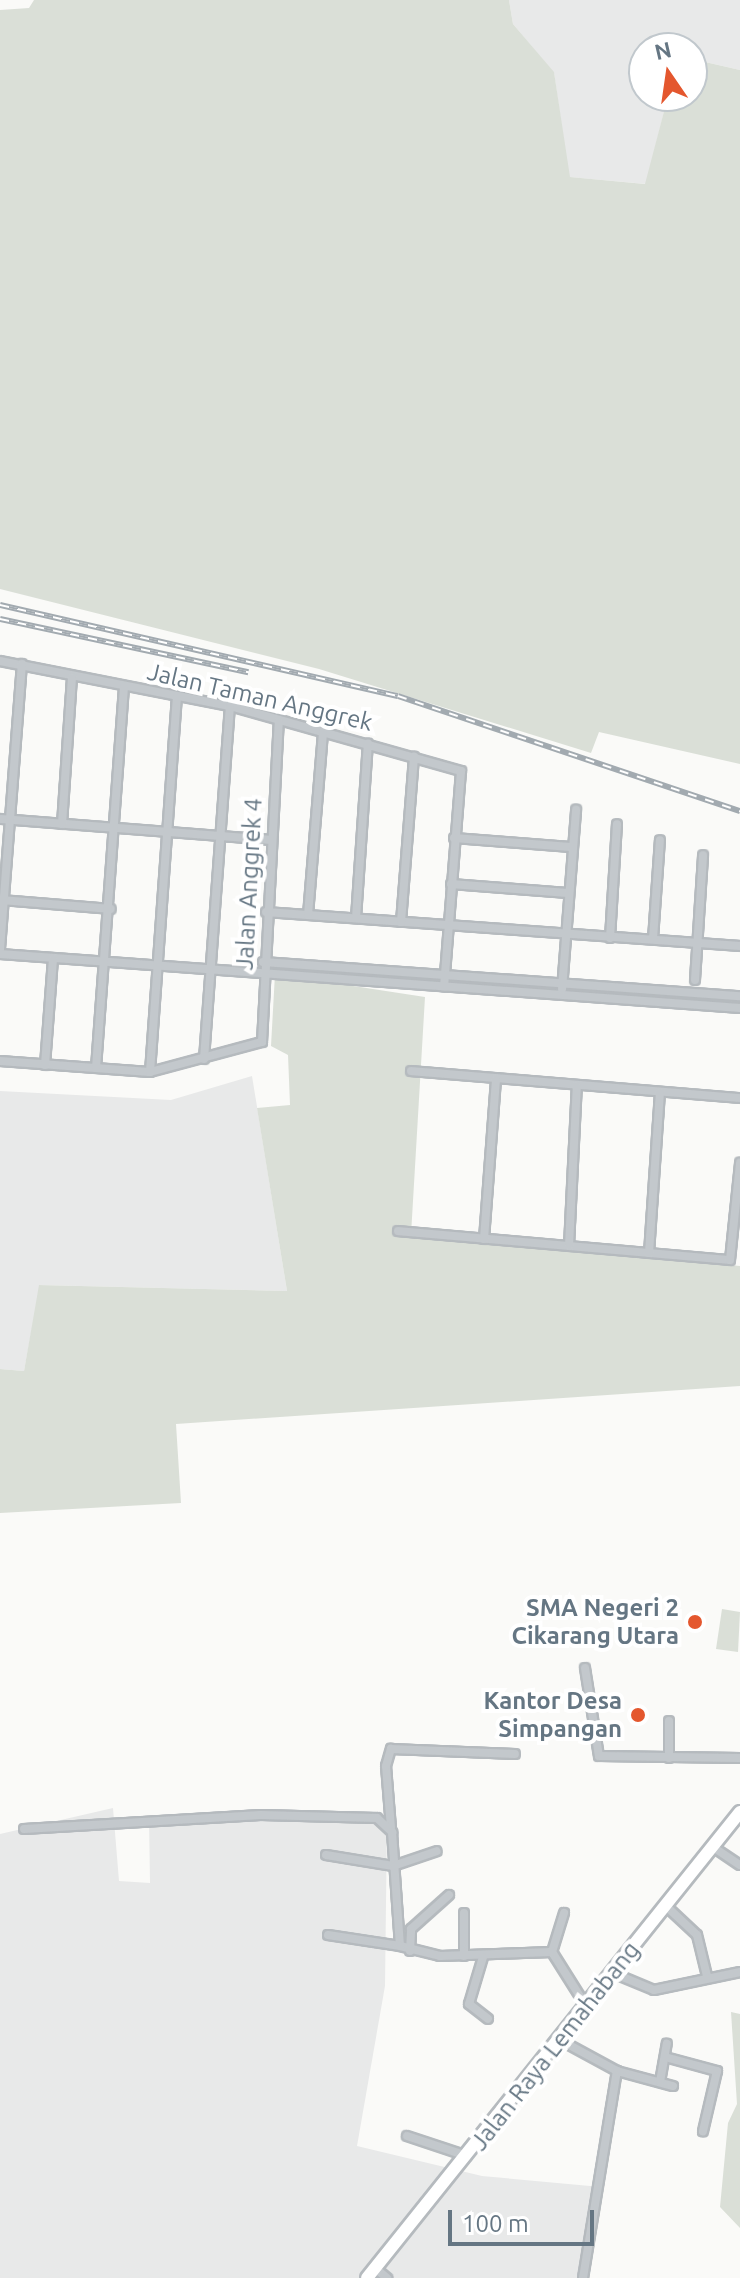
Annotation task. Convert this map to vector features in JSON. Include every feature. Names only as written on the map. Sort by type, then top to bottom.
[{"type":"main road","name":"Jalan Raya Lemahabang","points":[[371,2273],[467,2157],[740,1812]]},
{"type":"street","name":"Jalan Taman Anggrek","points":[[0,661],[230,706],[461,771],[454,838]]},
{"type":"street","points":[[22,664],[4,820],[0,952],[740,1008]]},
{"type":"street","points":[[62,824],[72,677]]},
{"type":"street","points":[[96,1068],[111,909],[124,686]]},
{"type":"street","points":[[150,1072],[177,697]]},
{"type":"street","points":[[0,1061],[150,1072],[204,1059],[230,706]]},
{"type":"street","name":"Jalan Anggrek 4","points":[[204,1059],[258,1045],[279,722]]},
{"type":"street","points":[[308,915],[323,733]]},
{"type":"street","points":[[356,918],[368,743]]},
{"type":"street","points":[[401,922],[414,757]]},
{"type":"street","points":[[562,995],[576,810]]},
{"type":"street","points":[[4,820],[271,840]]},
{"type":"street","points":[[610,938],[617,824]]},
{"type":"street","points":[[444,986],[454,838],[571,847]]},
{"type":"street","points":[[653,939],[660,840]]},
{"type":"street","points":[[695,980],[703,855]]},
{"type":"street","points":[[451,884],[568,893]]},
{"type":"street","points":[[2,900],[111,909]]},
{"type":"street","points":[[266,912],[740,946]]},
{"type":"street","points":[[45,1065],[53,958]]},
{"type":"street","points":[[263,962],[740,996]]},
{"type":"street","points":[[670,1003],[671,991]]},
{"type":"street","points":[[411,1071],[740,1098]]},
{"type":"street","points":[[484,1239],[496,1078]]},
{"type":"street","points":[[569,1246],[577,1085]]},
{"type":"street","points":[[649,1253],[660,1092]]},
{"type":"street","points":[[398,1231],[735,1261],[740,1163]]},
{"type":"street","points":[[585,1668],[599,1756],[740,1758]]},
{"type":"street","points":[[669,1721],[669,1758]]},
{"type":"street","points":[[400,1946],[386,1766],[391,1749],[515,1754]]},
{"type":"street","points":[[24,1829],[261,1815],[377,1818],[392,1832]]},
{"type":"street","points":[[713,1847],[740,1865]]},
{"type":"street","points":[[326,1855],[393,1866],[437,1851]]},
{"type":"street","points":[[410,1951],[411,1929],[449,1895]]},
{"type":"street","points":[[666,1906],[697,1935],[707,1976]]},
{"type":"street","points":[[464,1913],[464,1956]]},
{"type":"street","points":[[564,1913],[552,1952],[587,2007]]},
{"type":"street","points":[[328,1935],[400,1946],[410,1951],[464,1956],[552,1952]]},
{"type":"street","points":[[483,1957],[469,2004],[488,2019]]},
{"type":"street","points":[[613,1973],[654,1990],[707,1976],[740,1972]]},
{"type":"street","points":[[560,2040],[617,2071],[673,2086]]},
{"type":"street","points":[[660,2082],[667,2044]]},
{"type":"street","points":[[665,2057],[717,2071],[703,2131]]},
{"type":"street","points":[[583,2278],[617,2071]]},
{"type":"street","points":[[407,2136],[467,2157]]},
{"type":"street","points":[[371,2273],[387,2278]]},
{"type":"shaded area","points":[[34,0],[509,0],[513,24],[554,72],[570,177],[645,184],[664,112],[708,112],[708,63],[740,70],[740,764],[599,732],[591,753],[319,669],[0,589],[0,10],[29,8]]},
{"type":"shaded area","points":[[509,0],[740,0],[740,70],[708,63],[708,32],[628,32],[628,112],[664,112],[646,184],[569,177],[554,73],[513,24]]},
{"type":"shaded area","points":[[275,974],[425,997],[411,1235],[740,1266],[740,1386],[176,1424],[181,1503],[0,1513],[0,1369],[24,1371],[39,1285],[287,1291],[257,1108],[290,1105],[288,1055],[271,1046]]},
{"type":"shaded area","points":[[252,1076],[287,1291],[40,1285],[24,1371],[0,1369],[0,1091],[171,1100]]},
{"type":"shaded area","points":[[722,1609],[740,1612],[738,1652],[716,1649]]},
{"type":"shaded area","points":[[113,1808],[119,1881],[150,1883],[149,1818],[387,1822],[385,1986],[357,2146],[482,2176],[601,2187],[582,2278],[0,2278],[0,1834]]},
{"type":"shaded area","points":[[731,2012],[740,2014],[740,2228],[720,2207],[728,2123],[737,2104]]},
{"type":"railway","points":[[0,605],[398,696],[740,811]]},
{"type":"railway","points":[[0,619],[248,672]]},
{"type":"place","name":"SMA Negeri 2 Cikarang Utara","points":[[695,1622]]},
{"type":"place","name":"Kantor Desa Simpangan","points":[[638,1715]]}]
